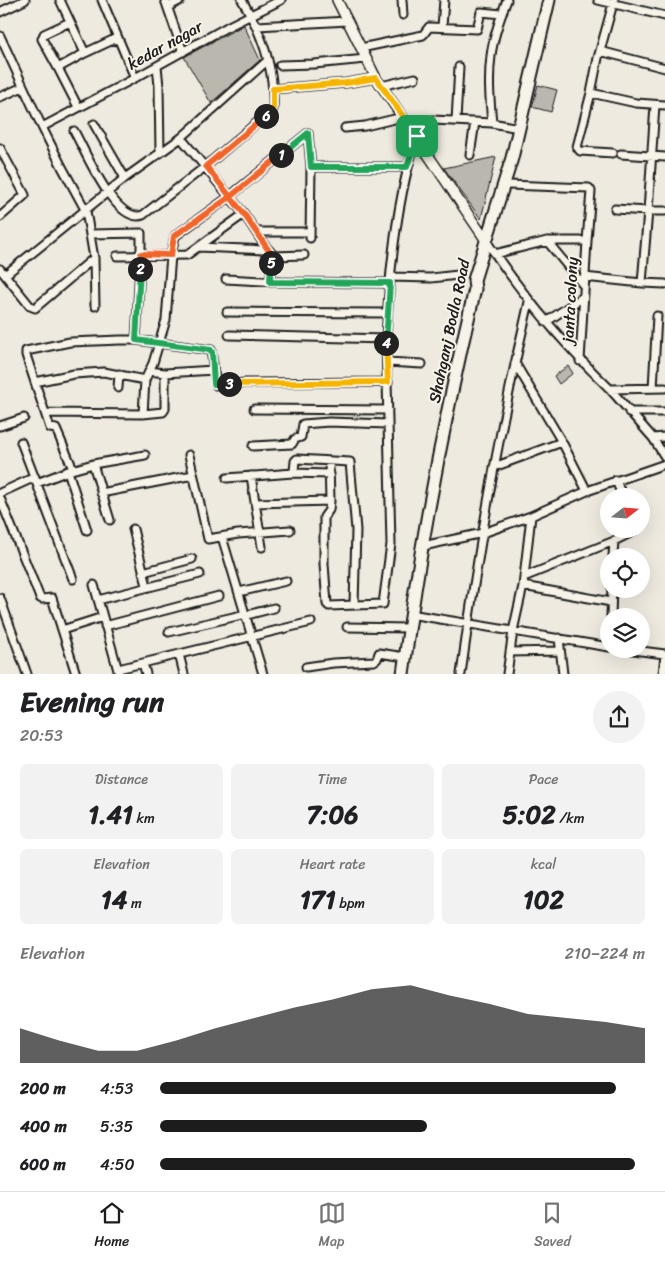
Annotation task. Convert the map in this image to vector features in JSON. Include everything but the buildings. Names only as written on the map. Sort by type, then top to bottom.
[{"type":"main road","name":"Shahganj Bodla Road","points":[[403,674],[410,614],[456,367],[475,289],[480,284],[491,248],[549,1]]},
{"type":"main road","points":[[491,248],[508,185],[549,1]]},
{"type":"street","points":[[0,12],[25,0]]},
{"type":"street","points":[[60,0],[85,53]]},
{"type":"street","points":[[102,0],[135,78]]},
{"type":"street","points":[[181,0],[166,3],[183,52]]},
{"type":"street","points":[[74,131],[107,193],[117,205],[131,215],[140,216],[206,166],[272,110],[273,89],[268,60],[257,26],[242,0]]},
{"type":"street","name":"kedar nagar","points":[[42,127],[281,0]]},
{"type":"street","points":[[338,0],[378,82],[417,136],[529,302],[580,361],[610,389],[653,438],[665,457]]},
{"type":"street","points":[[402,0],[403,15]]},
{"type":"street","points":[[442,27],[444,0]]},
{"type":"street","points":[[492,123],[489,79],[491,55],[495,35],[507,0]]},
{"type":"street","points":[[598,0],[613,2],[665,16]]},
{"type":"street","points":[[613,2],[577,147],[580,151],[613,154]]},
{"type":"street","points":[[360,48],[423,35],[429,27],[477,29],[481,12],[502,14]]},
{"type":"street","points":[[257,26],[348,21]]},
{"type":"street","points":[[70,22],[44,34],[42,37],[78,107]]},
{"type":"street","points":[[0,36],[3,52],[23,87],[86,211],[94,258],[95,306]]},
{"type":"street","points":[[58,68],[117,38]]},
{"type":"street","points":[[600,51],[665,68]]},
{"type":"street","points":[[280,65],[366,59]]},
{"type":"street","points":[[94,258],[33,308],[2,272],[86,211],[126,178],[181,138],[268,60]]},
{"type":"street","points":[[157,66],[160,153]]},
{"type":"street","points":[[456,122],[459,67]]},
{"type":"street","points":[[273,89],[415,78]]},
{"type":"street","points":[[0,97],[23,87]]},
{"type":"street","points":[[590,93],[636,103],[665,105]]},
{"type":"street","points":[[642,283],[653,155],[655,105]]},
{"type":"street","points":[[344,128],[365,126],[403,117]]},
{"type":"street","points":[[432,120],[492,123],[519,128]]},
{"type":"street","points":[[470,155],[475,122]]},
{"type":"street","points":[[94,124],[126,178]]},
{"type":"street","points":[[143,414],[145,380],[166,320],[174,236],[230,197],[308,133],[311,167],[310,235],[256,232]]},
{"type":"street","points":[[330,462],[330,501],[324,517],[324,564],[327,604],[330,606],[383,604],[391,544],[387,313],[407,167],[417,136]]},
{"type":"street","points":[[181,138],[244,214],[271,254],[274,256],[304,255]]},
{"type":"street","points":[[0,148],[26,195],[0,217]]},
{"type":"street","points":[[621,154],[665,157]]},
{"type":"street","points":[[0,167],[7,162]]},
{"type":"street","points":[[311,167],[407,167]]},
{"type":"street","name":"janta colony","points":[[508,185],[589,188],[591,191],[580,361]]},
{"type":"street","points":[[615,209],[665,211]]},
{"type":"street","points":[[117,256],[141,254],[187,255],[244,214]]},
{"type":"street","points":[[90,234],[140,232],[141,254],[136,340]]},
{"type":"street","name":"janta colony","points":[[491,248],[547,241],[587,240]]},
{"type":"street","points":[[547,241],[584,286]]},
{"type":"street","points":[[199,246],[265,250],[266,247]]},
{"type":"street","points":[[270,282],[271,254]]},
{"type":"street","points":[[226,279],[270,282],[391,280],[458,275]]},
{"type":"street","points":[[584,277],[665,284]]},
{"type":"street","points":[[546,322],[583,297]]},
{"type":"street","points":[[461,674],[494,467],[514,363],[529,302]]},
{"type":"street","points":[[227,312],[387,313]]},
{"type":"street","points":[[653,388],[657,316]]},
{"type":"street","points":[[229,335],[386,339]]},
{"type":"street","points":[[87,530],[71,470],[56,429],[50,429],[26,352],[86,340],[136,340],[211,350],[214,383],[216,385],[388,382]]},
{"type":"street","points":[[387,362],[422,364]]},
{"type":"street","points":[[514,363],[562,442],[587,491]]},
{"type":"street","points":[[149,371],[165,373],[214,370]]},
{"type":"street","points":[[35,382],[92,372],[119,374],[145,380]]},
{"type":"street","points":[[46,413],[143,414],[165,411],[165,373]]},
{"type":"street","points":[[118,388],[119,374]]},
{"type":"street","points":[[610,389],[665,388]]},
{"type":"street","points":[[254,409],[388,410]]},
{"type":"street","points":[[629,412],[665,412]]},
{"type":"street","points":[[0,426],[24,418]]},
{"type":"street","points":[[253,446],[292,444],[295,439],[301,437],[303,424],[329,422],[388,424]]},
{"type":"street","points":[[653,438],[665,438]]},
{"type":"street","points":[[21,442],[73,579]]},
{"type":"street","points":[[494,467],[562,442]]},
{"type":"street","points":[[0,493],[36,480],[93,464],[144,454]]},
{"type":"street","points":[[189,455],[207,537],[210,539],[290,530]]},
{"type":"street","points":[[291,473],[294,471],[295,461],[297,460],[349,461],[352,464],[356,530],[354,605]]},
{"type":"street","points":[[93,464],[110,520]]},
{"type":"street","points":[[422,546],[483,533],[531,516],[616,480],[665,464]]},
{"type":"street","points":[[227,478],[291,473],[330,474]]},
{"type":"street","points":[[101,493],[193,475]]},
{"type":"street","points":[[251,476],[262,546]]},
{"type":"street","points":[[616,480],[619,488]]},
{"type":"street","points":[[0,498],[39,596],[42,599],[52,598],[76,674]]},
{"type":"street","points":[[255,503],[330,501]]},
{"type":"street","points":[[507,674],[513,631],[523,586],[531,516]]},
{"type":"street","points":[[134,530],[147,586]]},
{"type":"street","points":[[222,537],[264,674]]},
{"type":"street","points":[[524,577],[621,538]]},
{"type":"street","points":[[614,542],[614,548]]},
{"type":"street","points":[[144,572],[192,559]]},
{"type":"street","points":[[98,600],[200,574]]},
{"type":"street","points":[[239,592],[286,581]]},
{"type":"street","points":[[94,585],[118,671],[311,622]]},
{"type":"street","points":[[523,586],[611,602]]},
{"type":"street","points":[[105,626],[219,596]]},
{"type":"street","points":[[0,598],[27,674]]},
{"type":"street","points":[[611,598],[611,608]]},
{"type":"street","points":[[169,632],[274,608]]},
{"type":"street","points":[[410,614],[600,645]]},
{"type":"street","points":[[62,630],[103,617]]},
{"type":"street","points":[[347,627],[409,628]]},
{"type":"street","points":[[559,638],[563,674]]},
{"type":"street","points":[[510,652],[560,651]]},
{"type":"street","points":[[650,652],[665,654],[663,674]]},
{"type":"street","points":[[306,667],[374,660],[377,659],[379,653],[405,657]]},
{"type":"street","points":[[179,654],[184,674]]},
{"type":"street","points":[[144,663],[146,674]]},
{"type":"route","points":[[417,136],[376,78],[346,83],[273,89],[272,110],[206,166],[230,197],[244,214],[271,254],[270,282],[390,283],[386,339],[388,382],[216,385],[214,384],[212,350],[136,340],[141,254],[171,255],[174,236],[230,197],[308,133],[311,167],[407,167],[417,136]]}]
